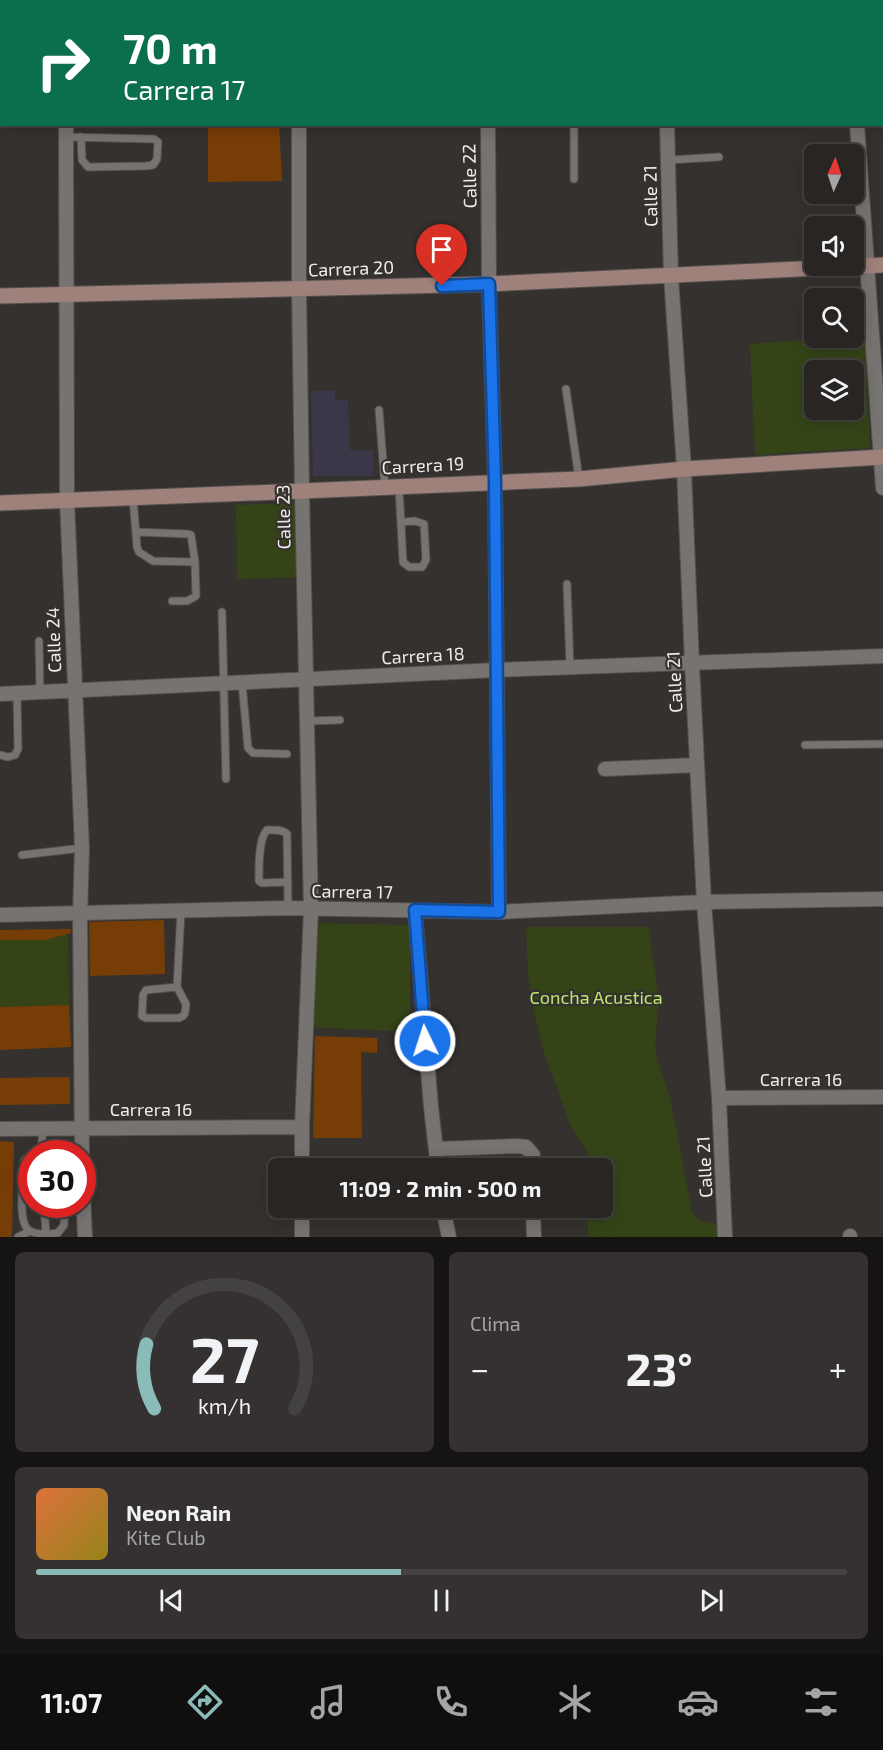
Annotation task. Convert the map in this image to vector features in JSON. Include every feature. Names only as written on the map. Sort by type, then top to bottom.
[{"type":"street","name":"Calle 23","points":[[299,126],[302,491],[311,909],[302,1158]]},
{"type":"street","name":"Calle 22","points":[[488,126],[489,284],[495,482],[499,912]]},
{"type":"street","name":"Calle 21","points":[[667,126],[671,276],[684,469],[704,902],[719,1098],[725,1237]]},
{"type":"street","points":[[857,126],[883,488]]},
{"type":"street","name":"Calle 24","points":[[66,131],[67,500],[82,849],[80,915],[81,1140]]},
{"type":"street","name":"Carrera 20","points":[[0,296],[489,284],[883,265]]},
{"type":"street","name":"Carrera 19","points":[[0,503],[579,479],[684,469],[882,458]]},
{"type":"street","name":"Carrera 18","points":[[0,694],[497,670],[883,656]]},
{"type":"street","points":[[605,769],[697,765]]},
{"type":"street","name":"Carrera 17","points":[[0,915],[80,915],[288,908],[499,912],[704,902],[883,899]]},
{"type":"street","points":[[415,910],[437,1158]]},
{"type":"street","name":"Carrera 16","points":[[719,1098],[883,1097]]},
{"type":"street","name":"Carrera 16","points":[[0,1128],[302,1127]]},
{"type":"street","points":[[436,1149],[516,1146],[526,1147],[533,1158]]},
{"type":"street","points":[[84,1218],[85,1237]]},
{"type":"street","points":[[302,1218],[302,1237]]},
{"type":"street","points":[[445,1218],[449,1237]]},
{"type":"street","points":[[534,1218],[534,1237]]},
{"type":"lane","points":[[574,126],[574,179]]},
{"type":"lane","points":[[66,131],[81,137],[154,139],[158,142],[157,159],[153,165],[146,166],[88,167],[82,160],[81,137]]},
{"type":"lane","points":[[669,160],[719,157]]},
{"type":"lane","points":[[566,389],[579,479]]},
{"type":"lane","points":[[379,410],[392,487],[401,522],[404,562],[409,567],[422,567],[426,560],[424,524],[415,521],[401,522]]},
{"type":"lane","points":[[133,498],[139,552],[153,561],[195,562]]},
{"type":"lane","points":[[136,532],[191,535],[196,596],[187,601],[172,601]]},
{"type":"lane","points":[[567,584],[570,668]]},
{"type":"lane","points":[[222,612],[226,778]]},
{"type":"lane","points":[[39,641],[40,692]]},
{"type":"lane","points":[[242,683],[248,748],[253,753],[287,754]]},
{"type":"lane","points":[[0,755],[8,758],[15,755],[18,750],[17,694]]},
{"type":"lane","points":[[308,721],[340,720]]},
{"type":"lane","points":[[805,745],[883,744]]},
{"type":"lane","points":[[288,882],[262,883],[259,881],[261,841],[267,830],[278,830],[287,834],[288,882],[288,908]]},
{"type":"lane","points":[[22,855],[82,849]]},
{"type":"lane","points":[[177,987],[146,990],[143,995],[142,1016],[179,1018],[183,1016],[186,1004],[177,987],[181,911]]},
{"type":"lane","points":[[42,1140],[43,1128]]},
{"type":"lane","points":[[23,1218],[24,1226],[30,1231],[46,1234],[61,1231],[64,1218]]},
{"type":"lane","points":[[45,1218],[46,1234]]},
{"type":"lane","points":[[18,1237],[30,1231]]},
{"type":"shaded area","points":[[311,391],[335,391],[335,400],[348,400],[350,450],[373,450],[373,476],[313,476]]},
{"type":"green space","points":[[865,335],[870,448],[755,455],[750,344],[804,340],[804,348],[864,348]]},
{"type":"green space","points":[[299,503],[301,577],[237,579],[236,505]]},
{"type":"green space","points":[[314,923],[410,925],[410,1032],[310,1027]]},
{"type":"green space","name":"Concha Acustica","points":[[526,927],[648,927],[659,997],[655,1048],[671,1101],[692,1212],[699,1220],[720,1225],[721,1237],[588,1237],[587,1218],[613,1218],[613,1158],[589,1158],[570,1124],[543,1049],[528,974]]},
{"type":"green space","points":[[68,929],[69,1005],[0,1007],[0,930]]},
{"type":"building","points":[[208,126],[279,126],[282,181],[208,182]]},
{"type":"building","points":[[164,920],[165,974],[90,976],[89,922]]},
{"type":"building","points":[[71,929],[71,933],[45,940],[0,940],[0,930]]},
{"type":"building","points":[[69,1005],[71,1047],[0,1050],[0,1007]]},
{"type":"building","points":[[315,1036],[377,1038],[377,1053],[361,1052],[362,1138],[313,1138]]},
{"type":"building","points":[[70,1077],[70,1104],[0,1105],[0,1078]]},
{"type":"building","points":[[0,1141],[14,1142],[12,1237],[0,1237]]},
{"type":"route","points":[[425,1041],[415,910],[499,912],[495,482],[489,284],[442,286]]}]
